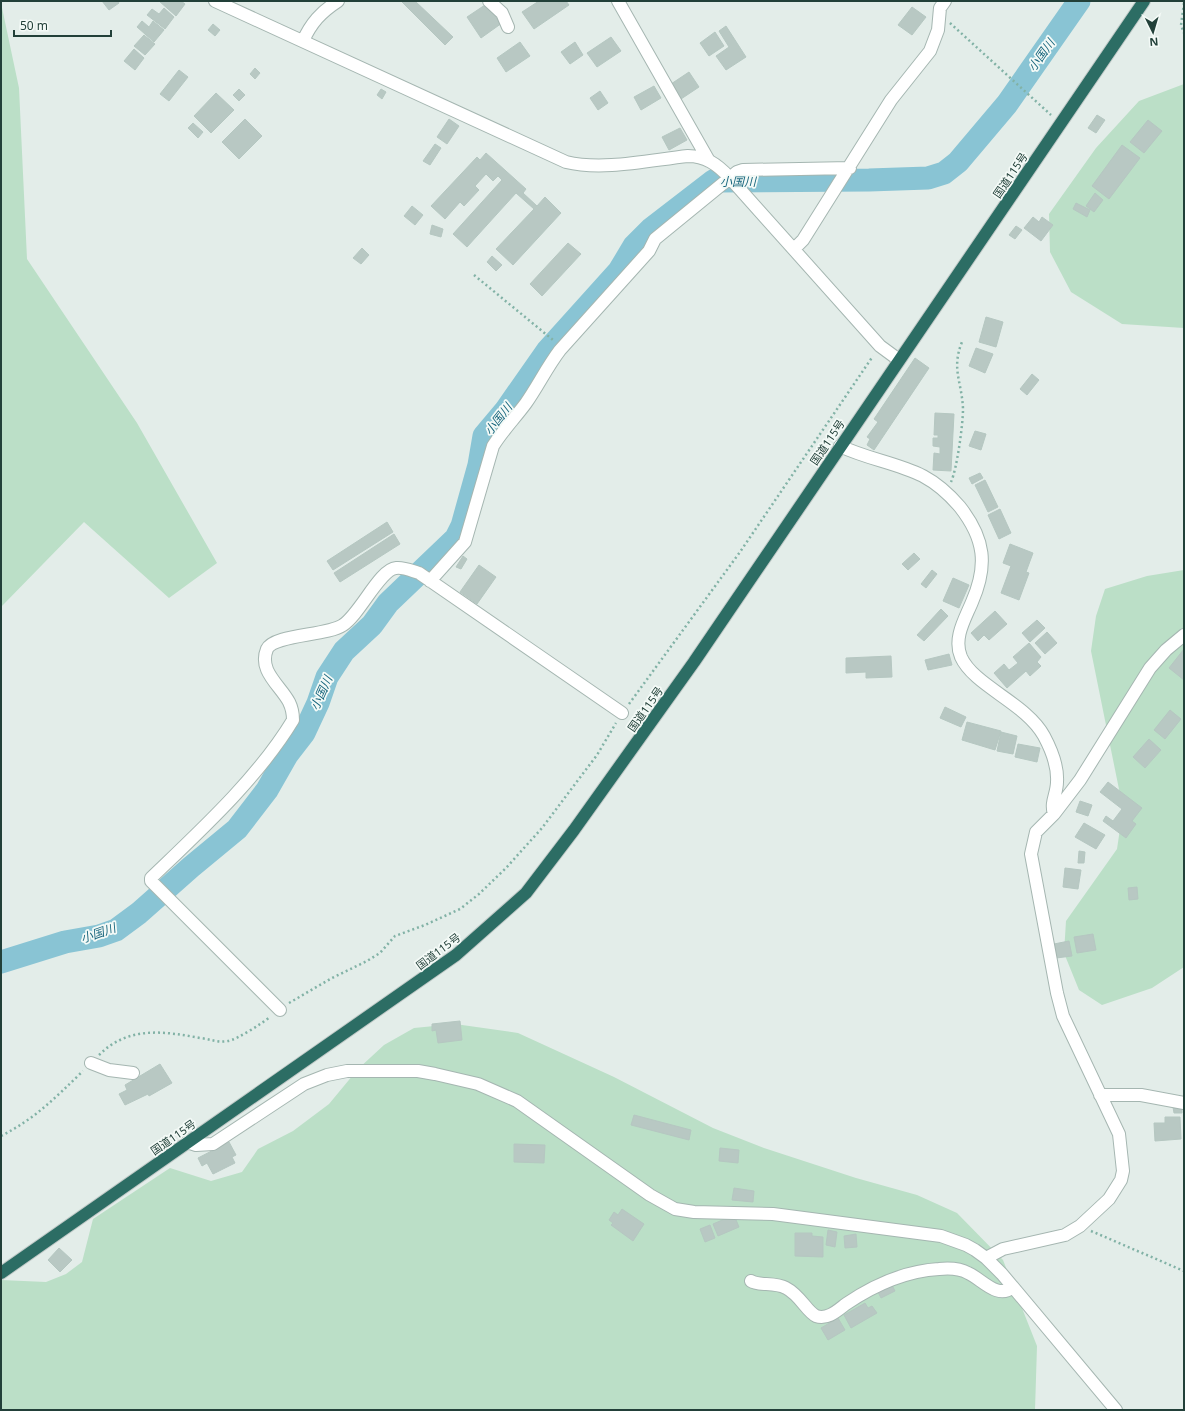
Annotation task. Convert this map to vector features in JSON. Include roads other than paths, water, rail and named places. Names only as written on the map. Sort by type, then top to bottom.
[{"type":"highway","name":"国道115号","points":[[1,1272],[456,955],[526,893],[587,812],[690,668],[1144,1]]},
{"type":"street","points":[[215,1],[566,162],[584,166],[688,156],[709,161],[719,167],[729,177],[880,346],[899,360]]},
{"type":"street","points":[[303,41],[315,20],[323,11],[338,1]]},
{"type":"street","points":[[489,1],[502,13],[508,27]]},
{"type":"street","points":[[618,1],[709,161]]},
{"type":"street","points":[[794,249],[803,240],[850,168],[891,100],[930,51],[938,30],[942,5]]},
{"type":"street","points":[[430,581],[465,542],[493,446],[499,435],[526,403],[547,368],[562,348],[649,251],[655,239],[729,177],[743,170],[850,168]]},
{"type":"street","points":[[840,446],[923,476],[949,493],[972,523],[977,532],[982,551],[980,582],[960,631],[958,642],[961,657],[971,671],[1020,708],[1043,735],[1054,759],[1056,773],[1057,782],[1052,807],[1054,814]]},
{"type":"street","points":[[280,1010],[152,885],[151,878],[212,818],[256,770],[285,734],[293,720],[290,703],[266,672],[267,650],[271,643],[280,640],[327,632],[343,625],[355,614],[382,576],[388,570],[395,568],[408,570],[419,573],[622,713]]},
{"type":"street","points":[[986,1258],[1003,1248],[1065,1236],[1083,1224],[1110,1199],[1121,1180],[1123,1171],[1119,1134],[1063,1016],[1054,978],[1031,854],[1036,832],[1054,814],[1080,780],[1150,668],[1166,650],[1184,634]]},
{"type":"street","points":[[91,1063],[109,1070],[133,1073]]},
{"type":"street","points":[[187,1142],[196,1145],[213,1144],[304,1084],[327,1075],[346,1071],[418,1071],[452,1077],[478,1084],[517,1102],[650,1195],[675,1209],[694,1212],[773,1214],[928,1234],[966,1245],[986,1258],[1013,1287],[1116,1410]]},
{"type":"street","points":[[1100,1094],[1141,1095],[1184,1103]]},
{"type":"street","points":[[751,1281],[784,1287],[799,1296],[815,1316],[822,1317],[834,1313],[861,1294],[881,1284],[919,1271],[956,1269],[975,1276],[997,1291],[1004,1292],[1013,1287]]},
{"type":"waterway","name":"小国川","points":[[1,962],[65,942],[99,936],[116,930],[139,913],[237,829],[267,790],[287,755],[304,733],[318,703],[327,677],[344,651],[372,625],[388,603],[456,538],[462,526],[479,465],[484,436],[505,411],[547,351],[619,271],[634,246],[652,228],[713,181],[928,178],[944,173],[958,162],[1007,104],[1079,1]]}]
